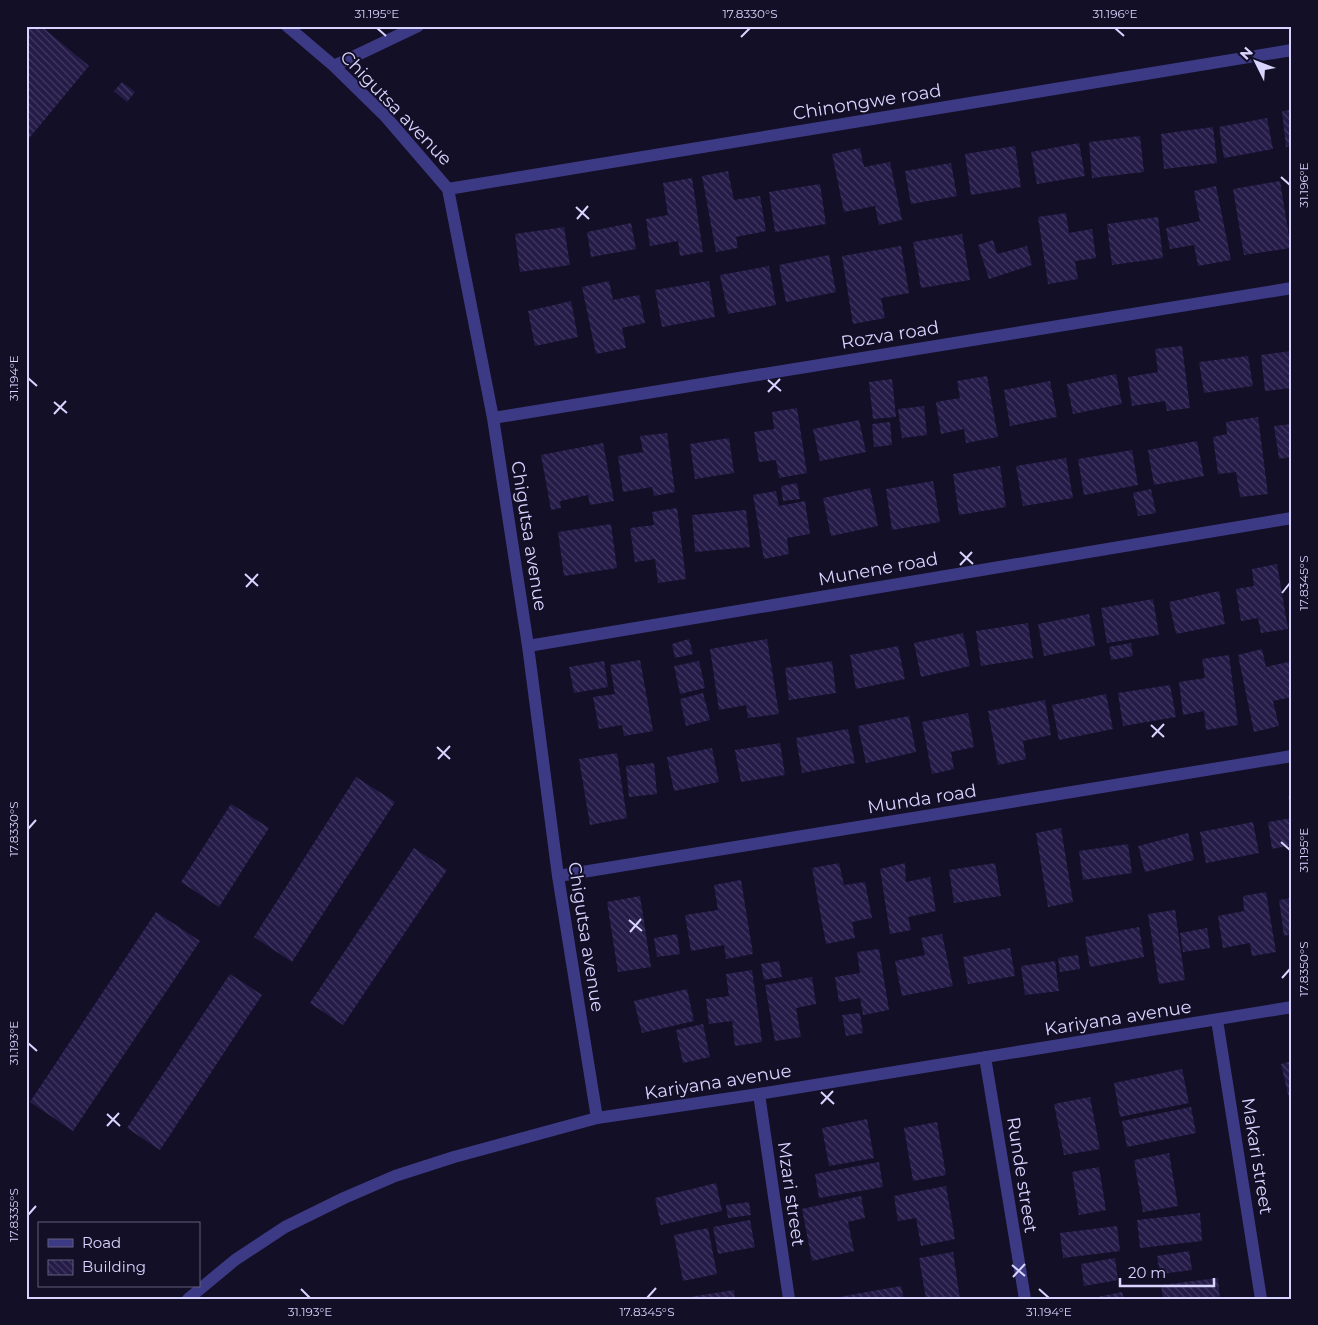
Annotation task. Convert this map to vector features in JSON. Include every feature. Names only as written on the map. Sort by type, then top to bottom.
[{"type":"street","name":"Chigutsa avenue","points":[[287,26],[334,66],[386,117],[448,189],[493,418],[528,646],[558,876],[597,1118]]},
{"type":"street","points":[[334,66],[418,26]]},
{"type":"street","name":"Chinongwe road","points":[[448,189],[1292,50]]},
{"type":"street","name":"Rozva road","points":[[493,418],[1292,288]]},
{"type":"street","name":"Munene road","points":[[528,646],[1292,518]]},
{"type":"street","name":"Munda road","points":[[558,876],[1292,756]]},
{"type":"street","name":"Kariyana avenue","points":[[188,1299],[235,1260],[285,1227],[344,1198],[395,1176],[445,1159],[597,1118],[760,1094],[1292,1007]]},
{"type":"street","name":"Makari street","points":[[1217,1020],[1261,1299]]},
{"type":"street","name":"Runde street","points":[[985,1057],[1025,1299]]},
{"type":"street","name":"Mzari street","points":[[760,1094],[789,1299]]},
{"type":"building","points":[[30,26],[41,26],[89,66],[26,142],[26,30]]},
{"type":"building","points":[[122,82],[135,92],[127,102],[114,91]]},
{"type":"building","points":[[1292,110],[1292,146],[1286,147],[1282,111]]},
{"type":"building","points":[[1267,118],[1273,149],[1224,158],[1219,127]]},
{"type":"building","points":[[1213,127],[1217,163],[1164,169],[1161,134]]},
{"type":"building","points":[[1140,136],[1144,172],[1092,178],[1089,142]]},
{"type":"building","points":[[1079,143],[1085,176],[1037,184],[1031,152]]},
{"type":"building","points":[[1015,146],[1021,187],[971,195],[965,154]]},
{"type":"building","points":[[860,148],[864,167],[890,162],[902,220],[879,225],[875,206],[844,212],[832,154]]},
{"type":"building","points":[[951,163],[957,196],[911,204],[905,171]]},
{"type":"building","points":[[728,171],[734,200],[760,196],[766,231],[736,237],[738,248],[716,252],[702,176]]},
{"type":"building","points":[[692,178],[703,252],[680,256],[678,241],[650,246],[646,219],[668,215],[663,183]]},
{"type":"building","points":[[1280,181],[1291,248],[1244,255],[1233,189]]},
{"type":"building","points":[[820,184],[826,224],[775,232],[769,192]]},
{"type":"building","points":[[1216,186],[1231,260],[1198,266],[1194,245],[1170,249],[1166,228],[1200,221],[1194,191]]},
{"type":"building","points":[[1066,213],[1069,233],[1092,229],[1096,258],[1075,261],[1078,279],[1048,284],[1038,217]]},
{"type":"building","points":[[1158,217],[1163,258],[1112,265],[1107,224]]},
{"type":"building","points":[[631,223],[636,249],[591,257],[587,232]]},
{"type":"building","points":[[564,227],[570,265],[520,272],[515,234]]},
{"type":"building","points":[[962,234],[970,280],[921,288],[913,242]]},
{"type":"building","points":[[993,240],[997,254],[1027,246],[1032,265],[989,279],[978,245]]},
{"type":"building","points":[[901,246],[909,293],[881,298],[885,318],[853,324],[842,256]]},
{"type":"building","points":[[829,255],[836,292],[786,302],[779,265]]},
{"type":"building","points":[[769,266],[776,305],[728,314],[720,275]]},
{"type":"building","points":[[609,281],[613,300],[639,295],[645,323],[622,328],[626,348],[596,354],[582,287]]},
{"type":"building","points":[[709,281],[715,317],[662,327],[655,290]]},
{"type":"building","points":[[571,301],[578,337],[535,346],[528,311]]},
{"type":"building","points":[[1182,346],[1190,408],[1167,411],[1165,401],[1132,406],[1128,377],[1158,372],[1155,349]]},
{"type":"building","points":[[1292,351],[1292,388],[1265,391],[1261,355]]},
{"type":"building","points":[[1248,356],[1253,386],[1204,393],[1199,362]]},
{"type":"building","points":[[1116,374],[1122,404],[1073,414],[1067,384]]},
{"type":"building","points":[[987,376],[998,437],[966,443],[964,429],[941,434],[936,402],[960,398],[957,381]]},
{"type":"building","points":[[892,379],[896,417],[873,419],[869,382]]},
{"type":"building","points":[[1050,381],[1057,417],[1010,426],[1004,390]]},
{"type":"building","points":[[924,406],[927,435],[902,438],[898,409]]},
{"type":"building","points":[[797,408],[807,473],[779,478],[776,460],[759,462],[754,432],[774,429],[772,412]]},
{"type":"building","points":[[1258,417],[1268,494],[1240,497],[1236,472],[1218,474],[1213,437],[1227,434],[1226,422]]},
{"type":"building","points":[[859,420],[866,452],[820,461],[813,429]]},
{"type":"building","points":[[890,422],[892,445],[874,447],[872,424]]},
{"type":"building","points":[[1292,424],[1292,457],[1279,459],[1274,426]]},
{"type":"building","points":[[667,433],[675,492],[654,496],[652,487],[623,492],[618,456],[643,452],[640,436]]},
{"type":"building","points":[[729,438],[734,473],[695,479],[690,444]]},
{"type":"building","points":[[1197,441],[1204,476],[1154,485],[1148,450]]},
{"type":"building","points":[[603,443],[614,501],[590,505],[588,495],[560,501],[561,508],[551,510],[541,455]]},
{"type":"building","points":[[1132,450],[1138,485],[1084,495],[1078,459]]},
{"type":"building","points":[[1066,458],[1073,498],[1023,506],[1016,466]]},
{"type":"building","points":[[1000,466],[1006,507],[959,515],[953,474]]},
{"type":"building","points":[[933,481],[940,522],[892,530],[886,489]]},
{"type":"building","points":[[797,483],[800,499],[783,501],[781,486]]},
{"type":"building","points":[[870,488],[878,526],[831,536],[823,498]]},
{"type":"building","points":[[1151,489],[1156,513],[1138,516],[1133,493]]},
{"type":"building","points":[[776,491],[779,506],[805,501],[810,534],[787,538],[789,554],[764,559],[753,495]]},
{"type":"building","points":[[677,508],[686,579],[658,583],[655,559],[635,562],[630,528],[654,525],[652,512]]},
{"type":"building","points":[[746,510],[750,547],[695,552],[692,515]]},
{"type":"building","points":[[611,524],[617,568],[564,576],[558,532]]},
{"type":"building","points":[[1277,564],[1288,629],[1261,633],[1258,618],[1241,621],[1236,589],[1254,586],[1252,569]]},
{"type":"building","points":[[1219,591],[1225,624],[1176,634],[1169,602]]},
{"type":"building","points":[[1153,599],[1159,635],[1107,643],[1101,608]]},
{"type":"building","points":[[1089,614],[1095,646],[1044,656],[1038,624]]},
{"type":"building","points":[[1028,623],[1033,658],[981,666],[976,631]]},
{"type":"building","points":[[963,633],[970,666],[921,677],[914,643]]},
{"type":"building","points":[[689,639],[693,654],[675,658],[672,644]]},
{"type":"building","points":[[767,639],[779,714],[748,718],[746,705],[719,710],[710,649]]},
{"type":"building","points":[[1131,643],[1133,656],[1111,660],[1109,647]]},
{"type":"building","points":[[898,646],[905,679],[856,689],[850,655]]},
{"type":"building","points":[[1262,649],[1266,667],[1292,661],[1292,697],[1273,701],[1279,726],[1254,732],[1238,655]]},
{"type":"building","points":[[1229,655],[1238,725],[1206,730],[1204,711],[1183,715],[1179,682],[1205,678],[1202,659]]},
{"type":"building","points":[[640,660],[653,731],[624,736],[622,725],[599,729],[593,697],[615,694],[610,665]]},
{"type":"building","points":[[604,661],[608,687],[574,693],[569,667]]},
{"type":"building","points":[[699,661],[705,688],[680,694],[674,666]]},
{"type":"building","points":[[832,661],[836,693],[789,700],[785,668]]},
{"type":"building","points":[[1170,685],[1176,717],[1123,726],[1118,693]]},
{"type":"building","points":[[703,693],[710,720],[686,726],[680,699]]},
{"type":"building","points":[[1106,694],[1113,729],[1059,740],[1052,705]]},
{"type":"building","points":[[1045,700],[1051,735],[1023,741],[1026,759],[998,765],[988,711]]},
{"type":"building","points":[[968,713],[974,747],[951,752],[954,769],[932,774],[922,722]]},
{"type":"building","points":[[909,716],[916,752],[866,763],[858,726]]},
{"type":"building","points":[[848,729],[855,763],[802,773],[796,738]]},
{"type":"building","points":[[780,743],[785,775],[741,782],[735,750]]},
{"type":"building","points":[[712,748],[719,782],[674,791],[667,757]]},
{"type":"building","points":[[617,753],[627,818],[590,825],[579,759]]},
{"type":"building","points":[[654,763],[657,794],[629,797],[626,766]]},
{"type":"building","points":[[356,777],[395,802],[292,962],[254,937]]},
{"type":"building","points":[[1292,795],[1292,811],[1291,811],[1288,796]]},
{"type":"building","points":[[231,804],[269,828],[219,907],[181,882]]},
{"type":"building","points":[[1292,818],[1292,845],[1272,849],[1268,822]]},
{"type":"building","points":[[1253,822],[1259,853],[1206,863],[1200,832]]},
{"type":"building","points":[[1061,828],[1073,902],[1048,907],[1036,833]]},
{"type":"building","points":[[1188,833],[1194,860],[1145,872],[1138,846]]},
{"type":"building","points":[[1128,844],[1132,873],[1083,880],[1079,851]]},
{"type":"building","points":[[414,848],[447,870],[343,1025],[310,1003]]},
{"type":"building","points":[[839,863],[844,885],[865,882],[872,918],[852,922],[855,938],[826,944],[812,868]]},
{"type":"building","points":[[905,863],[906,882],[930,877],[936,911],[908,917],[911,930],[890,934],[880,869]]},
{"type":"building","points":[[995,863],[1001,896],[954,903],[949,870]]},
{"type":"building","points":[[741,880],[753,954],[726,959],[724,945],[691,951],[685,915],[718,910],[714,885]]},
{"type":"building","points":[[1266,892],[1276,952],[1252,956],[1250,943],[1223,948],[1218,916],[1244,911],[1243,896]]},
{"type":"building","points":[[640,896],[651,967],[618,972],[607,902]]},
{"type":"building","points":[[1292,898],[1292,934],[1284,936],[1279,900]]},
{"type":"building","points":[[1175,910],[1185,980],[1159,984],[1148,914]]},
{"type":"building","points":[[156,912],[200,941],[73,1131],[30,1102]]},
{"type":"building","points":[[1139,927],[1144,957],[1090,967],[1085,937]]},
{"type":"building","points":[[1207,928],[1210,948],[1183,952],[1180,933]]},
{"type":"building","points":[[677,934],[680,954],[657,957],[654,938]]},
{"type":"building","points":[[942,934],[953,986],[902,996],[895,961],[925,955],[921,938]]},
{"type":"building","points":[[1010,948],[1015,976],[968,984],[963,957]]},
{"type":"building","points":[[879,949],[889,1010],[863,1015],[860,998],[839,1002],[835,977],[860,973],[857,952]]},
{"type":"building","points":[[1078,955],[1080,969],[1060,972],[1058,958]]},
{"type":"building","points":[[779,961],[782,977],[764,980],[761,964]]},
{"type":"building","points":[[1055,961],[1059,991],[1025,995],[1021,966]]},
{"type":"building","points":[[752,970],[762,1042],[735,1046],[732,1021],[709,1024],[706,999],[729,996],[726,974]]},
{"type":"building","points":[[230,974],[262,995],[160,1150],[127,1128]]},
{"type":"building","points":[[812,977],[816,1004],[796,1008],[801,1037],[775,1041],[765,985]]},
{"type":"building","points":[[687,989],[694,1021],[642,1033],[634,1001]]},
{"type":"building","points":[[860,1013],[863,1033],[846,1036],[842,1015]]},
{"type":"building","points":[[703,1024],[710,1057],[683,1063],[676,1030]]},
{"type":"building","points":[[1292,1061],[1292,1107],[1291,1107],[1281,1064]]},
{"type":"building","points":[[1182,1069],[1189,1103],[1120,1117],[1114,1083]]},
{"type":"building","points":[[1090,1097],[1100,1149],[1064,1155],[1054,1104]]},
{"type":"building","points":[[1191,1107],[1196,1133],[1127,1147],[1122,1121]]},
{"type":"building","points":[[867,1119],[874,1158],[829,1166],[822,1128]]},
{"type":"building","points":[[937,1122],[946,1175],[913,1181],[904,1128]]},
{"type":"building","points":[[1169,1153],[1178,1206],[1143,1212],[1134,1160]]},
{"type":"building","points":[[879,1162],[883,1187],[819,1198],[815,1174]]},
{"type":"building","points":[[1099,1167],[1106,1210],[1079,1215],[1072,1172]]},
{"type":"building","points":[[716,1183],[722,1211],[661,1225],[655,1198]]},
{"type":"building","points":[[946,1186],[955,1239],[921,1246],[916,1218],[898,1221],[894,1196]]},
{"type":"building","points":[[861,1196],[865,1218],[848,1222],[854,1251],[812,1261],[802,1209]]},
{"type":"building","points":[[749,1202],[751,1215],[728,1218],[726,1205]]},
{"type":"building","points":[[1200,1213],[1202,1241],[1140,1248],[1137,1220]]},
{"type":"building","points":[[750,1220],[755,1247],[718,1254],[713,1227]]},
{"type":"building","points":[[1117,1226],[1120,1251],[1063,1258],[1060,1233]]},
{"type":"building","points":[[708,1228],[717,1274],[683,1281],[674,1235]]},
{"type":"building","points":[[1189,1251],[1192,1270],[1160,1274],[1157,1256]]},
{"type":"building","points":[[953,1252],[960,1299],[926,1299],[919,1258]]},
{"type":"building","points":[[1115,1258],[1118,1280],[1084,1286],[1081,1264]]},
{"type":"building","points":[[1218,1278],[1220,1299],[1163,1299],[1161,1285]]},
{"type":"building","points":[[901,1286],[904,1299],[833,1299],[833,1298]]},
{"type":"building","points":[[734,1290],[735,1299],[683,1299],[683,1298]]},
{"type":"building","points":[[1122,1292],[1124,1299],[1092,1299],[1092,1298]]}]
